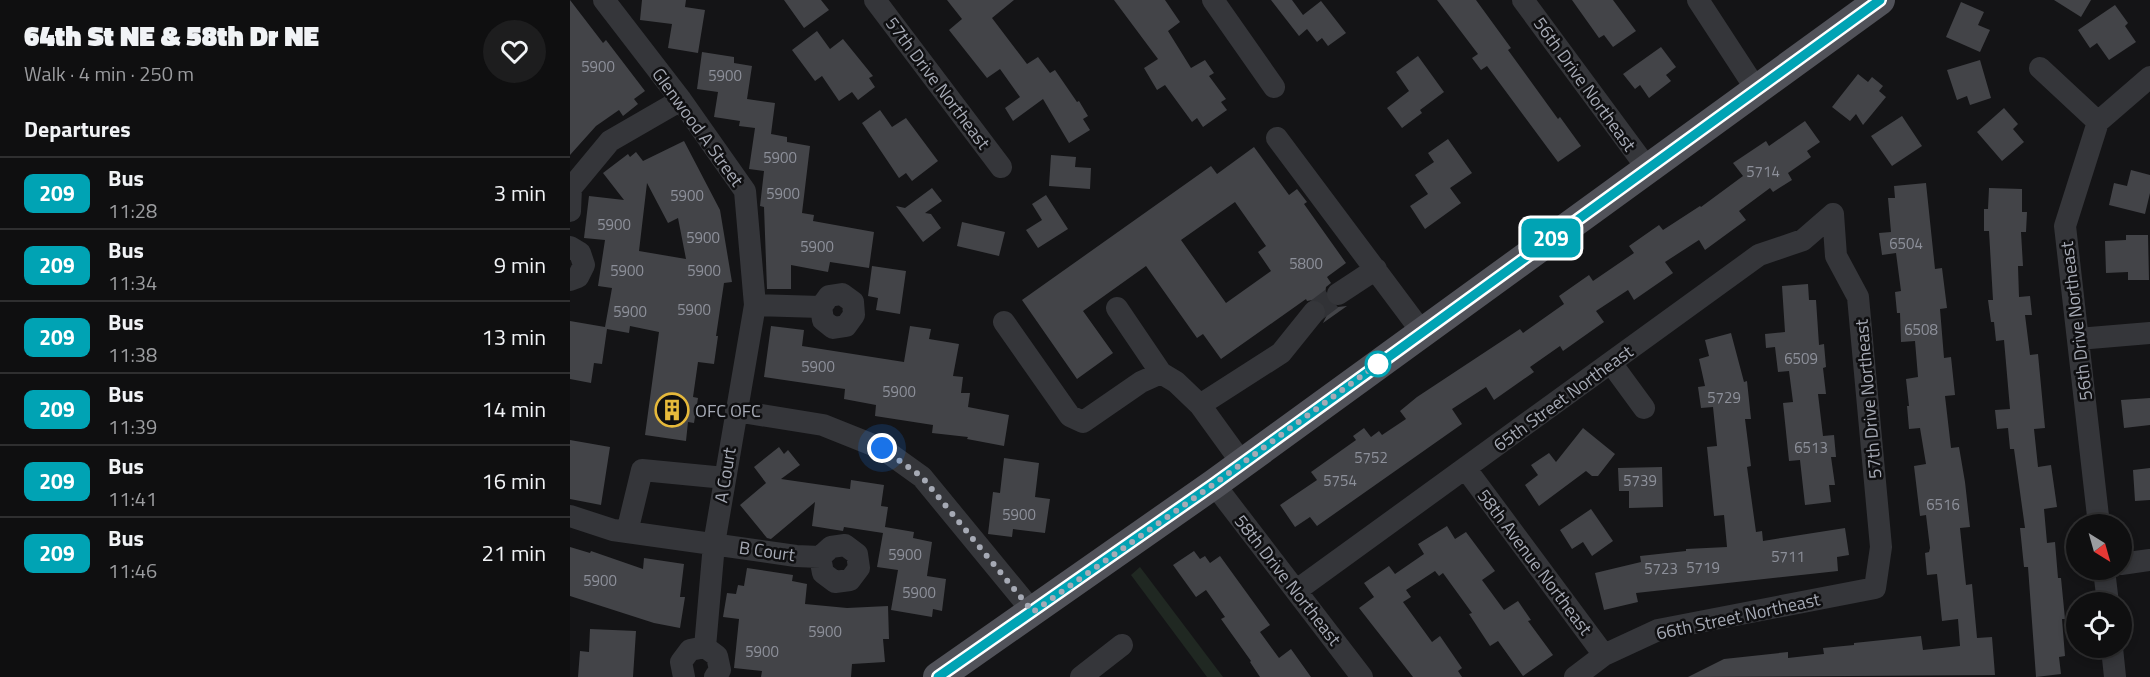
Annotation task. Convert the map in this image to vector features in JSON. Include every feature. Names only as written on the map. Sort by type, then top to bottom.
[{"type":"main road","points":[[938,677],[1214,484],[1880,0]]},
{"type":"street","name":"Glenwood A Street","points":[[604,0],[681,100],[745,191],[755,305]]},
{"type":"street","name":"57th Drive Northeast","points":[[875,0],[1001,166]]},
{"type":"street","points":[[1213,0],[1274,87]]},
{"type":"street","name":"56th Drive Northeast","points":[[1523,0],[1647,168]]},
{"type":"street","points":[[1698,0],[1756,89]]},
{"type":"street","points":[[2040,68],[2098,122],[2150,77]]},
{"type":"street","points":[[570,211],[571,188],[610,141],[681,100]]},
{"type":"street","name":"56th Drive Northeast","points":[[2098,122],[2065,226],[2098,514]]},
{"type":"street","points":[[1277,138],[1422,332]]},
{"type":"street","name":"57th Drive Northeast","points":[[1833,214],[1836,256],[1858,297],[1881,547],[1875,588]]},
{"type":"street","name":"65th Street Northeast","points":[[1297,590],[1759,255],[1803,240],[1833,214]]},
{"type":"street","points":[[570,247],[580,253],[584,266],[578,277],[570,280]]},
{"type":"street","points":[[1338,294],[1376,269]]},
{"type":"street","points":[[755,305],[821,307]]},
{"type":"street","name":"A Court","points":[[705,647],[714,544],[755,305]]},
{"type":"street","points":[[1117,308],[1161,373],[1176,382],[1200,405],[1242,463]]},
{"type":"street","points":[[1200,405],[1281,353],[1314,312]]},
{"type":"street","points":[[1004,322],[1070,416],[1083,423],[1141,382],[1161,373]]},
{"type":"street","points":[[2079,339],[2150,333]]},
{"type":"street","points":[[1611,363],[1644,408]]},
{"type":"street","points":[[736,411],[823,425],[882,448],[922,477],[1033,612]]},
{"type":"street","name":"58th Avenue Northeast","points":[[1466,469],[1604,655]]},
{"type":"street","points":[[627,532],[642,470],[725,478]]},
{"type":"street","name":"58th Drive Northeast","points":[[1214,484],[1362,677]]},
{"type":"street","name":"B Court","points":[[570,516],[613,530],[796,556],[820,557]]},
{"type":"street","points":[[2132,562],[2150,560]]},
{"type":"street","name":"66th Street Northeast","points":[[1575,677],[1604,655],[1658,630],[1875,588]]},
{"type":"street","points":[[1081,677],[1122,645]]},
{"type":"street","points":[[684,677],[681,662],[690,650],[705,647],[717,656],[720,670],[715,677]]},
{"type":"street","points":[[2113,658],[2115,677]]},
{"type":"shaded area","points":[[1140,567],[1223,677],[1207,677],[1131,575]]},
{"type":"building","points":[[570,0],[603,43],[606,40],[645,91],[634,99],[638,104],[623,116],[619,110],[596,126],[570,155]]},
{"type":"building","points":[[642,0],[686,0],[685,7],[705,10],[698,53],[668,48],[672,24],[640,20]]},
{"type":"building","points":[[784,0],[821,0],[829,10],[804,28]]},
{"type":"building","points":[[947,0],[1014,0],[992,18],[1027,64],[1038,57],[1050,73],[1055,70],[1088,116],[1083,119],[1090,130],[1069,143],[1043,99],[1013,121],[1005,108],[1020,97],[1000,69],[987,78],[949,30],[962,19]]},
{"type":"building","points":[[1114,0],[1165,0],[1180,22],[1168,31],[1191,68],[1205,60],[1214,73],[1209,76],[1226,99],[1221,102],[1227,110],[1203,127],[1197,118],[1192,122],[1165,85],[1157,90],[1144,68],[1158,59]]},
{"type":"building","points":[[1271,0],[1292,0],[1303,15],[1321,1],[1346,33],[1328,46],[1322,38],[1317,42],[1307,29],[1299,36]]},
{"type":"building","points":[[1437,0],[1476,0],[1511,48],[1508,50],[1558,119],[1560,117],[1581,146],[1558,162],[1487,66],[1481,70],[1472,58],[1478,54]]},
{"type":"building","points":[[1572,0],[1613,0],[1636,31],[1613,47],[1604,35],[1599,38]]},
{"type":"building","points":[[2054,0],[2091,0],[2081,17]]},
{"type":"building","points":[[1961,2],[1984,12],[1978,25],[1990,30],[1980,52],[1946,37]]},
{"type":"building","points":[[2115,5],[2128,23],[2125,26],[2136,42],[2109,60],[2097,43],[2090,48],[2078,30]]},
{"type":"building","points":[[817,31],[830,49],[843,39],[873,76],[869,78],[875,87],[858,100],[852,92],[839,101],[822,76],[815,81],[792,50]]},
{"type":"building","points":[[1661,47],[1676,67],[1666,75],[1671,81],[1649,98],[1640,85],[1635,89],[1623,74]]},
{"type":"building","points":[[702,52],[734,57],[734,63],[752,66],[747,99],[775,103],[771,134],[787,137],[787,142],[810,146],[802,213],[814,215],[813,221],[874,232],[869,268],[830,262],[828,272],[791,265],[791,289],[767,289],[764,207],[760,206],[764,171],[749,169],[755,128],[739,126],[740,121],[714,117],[718,92],[697,89]]},
{"type":"building","points":[[1418,56],[1444,92],[1420,110],[1422,113],[1402,128],[1387,108],[1409,91],[1396,72]]},
{"type":"building","points":[[1980,60],[1991,98],[1970,105],[1967,96],[1957,100],[1947,70]]},
{"type":"building","points":[[1858,74],[1868,82],[1872,77],[1883,86],[1879,91],[1886,97],[1863,125],[1856,114],[1850,121],[1832,107]]},
{"type":"building","points":[[2004,108],[2018,124],[2013,129],[2024,142],[2002,161],[1977,132]]},
{"type":"building","points":[[880,110],[892,127],[906,118],[938,161],[912,181],[906,173],[899,178],[862,123]]},
{"type":"building","points":[[1902,116],[1922,146],[1892,166],[1871,136]]},
{"type":"building","points":[[1805,121],[1820,142],[1807,151],[1811,157],[1788,173],[1792,180],[1773,192],[1770,188],[1739,211],[1746,220],[1705,250],[1699,240],[1665,262],[1673,273],[1634,300],[1628,290],[1596,311],[1604,322],[1563,351],[1560,346],[1530,367],[1534,372],[1494,400],[1486,387],[1452,409],[1462,424],[1317,526],[1310,517],[1295,527],[1280,505],[1317,480],[1311,472],[1356,440],[1353,436],[1364,428],[1371,437],[1379,431],[1382,435],[1406,419],[1400,411],[1417,397],[1520,329],[1523,333],[1564,304],[1559,296],[1589,275],[1593,281],[1634,253],[1629,246],[1659,225],[1663,230],[1701,207],[1743,176],[1733,163],[1766,141],[1769,146]]},
{"type":"building","points":[[1448,139],[1472,173],[1450,188],[1461,203],[1425,229],[1410,206],[1428,194],[1415,175],[1434,162],[1428,153]]},
{"type":"building","points":[[684,141],[720,210],[732,282],[724,283],[714,364],[698,362],[693,397],[698,398],[694,423],[688,422],[686,441],[645,435],[659,332],[630,326],[629,333],[607,329],[602,364],[594,363],[591,383],[570,379],[570,321],[605,327],[612,288],[598,286],[605,240],[584,238],[589,196],[624,200],[603,173],[628,154],[630,157],[636,152],[643,161]],"holes":[[[647,183],[668,223],[678,218],[686,259],[639,251]]]},
{"type":"building","points":[[1254,147],[1289,195],[1297,189],[1307,202],[1304,204],[1346,263],[1327,277],[1331,283],[1326,287],[1326,301],[1331,306],[1347,306],[1323,323],[1327,315],[1323,302],[1317,299],[1307,301],[1306,299],[1221,359],[1203,334],[1197,338],[1146,266],[1083,311],[1113,353],[1077,379],[1022,300],[1211,166],[1217,174]],"holes":[[[1235,202],[1266,246],[1258,252],[1271,271],[1226,303],[1181,240]]]},
{"type":"building","points":[[1051,155],[1076,157],[1075,167],[1091,168],[1090,189],[1049,186]]},
{"type":"building","points":[[2131,170],[2150,175],[2150,193],[2145,214],[2109,205],[2114,183],[2127,186]]},
{"type":"building","points":[[1926,183],[1935,269],[1942,268],[1947,308],[1940,309],[1944,358],[1951,357],[1955,395],[1945,396],[1951,448],[1959,447],[1970,527],[1960,528],[1966,585],[1972,584],[1977,638],[1992,637],[1995,675],[1688,677],[1724,659],[1788,652],[1788,658],[1824,654],[1823,648],[1854,645],[1854,643],[1921,636],[1923,650],[1960,646],[1958,619],[1942,621],[1937,574],[1927,575],[1925,553],[1929,552],[1930,548],[1926,515],[1920,516],[1914,466],[1926,464],[1920,428],[1909,429],[1907,406],[1909,406],[1906,379],[1918,377],[1915,341],[1901,342],[1900,313],[1897,313],[1895,292],[1901,291],[1896,253],[1882,255],[1879,233],[1891,232],[1888,198],[1895,198],[1894,186]]},
{"type":"building","points":[[932,188],[942,201],[925,213],[931,214],[941,228],[923,242],[896,206],[905,208]]},
{"type":"building","points":[[1989,188],[2022,189],[2022,212],[2027,212],[2026,232],[2021,232],[2023,266],[2018,266],[2019,297],[2030,296],[2032,315],[2025,315],[2030,355],[2038,354],[2045,428],[2034,429],[2038,467],[2051,465],[2057,507],[2044,509],[2047,543],[2055,542],[2058,578],[2061,578],[2065,619],[2062,619],[2065,656],[2059,657],[2061,674],[2036,677],[2028,567],[2024,567],[2020,528],[2025,528],[2014,449],[2010,449],[2008,428],[1997,429],[1995,410],[2010,409],[2004,340],[1996,341],[1988,300],[1993,300],[1989,231],[1984,231],[1984,209],[1988,209]]},
{"type":"building","points":[[1046,195],[1068,229],[1038,248],[1026,230],[1042,220],[1032,204]]},
{"type":"building","points":[[962,222],[1005,232],[999,256],[957,246]]},
{"type":"building","points":[[2126,235],[2148,235],[2149,280],[2128,280],[2128,272],[2106,273],[2105,241],[2126,240]]},
{"type":"building","points":[[872,266],[906,271],[900,314],[876,310],[878,298],[868,296]]},
{"type":"building","points":[[1808,284],[1809,300],[1816,300],[1819,345],[1824,344],[1826,367],[1823,368],[1826,394],[1818,394],[1823,436],[1834,435],[1836,457],[1831,457],[1835,485],[1829,485],[1831,502],[1805,505],[1800,460],[1789,461],[1783,403],[1793,402],[1789,371],[1778,372],[1775,347],[1766,348],[1765,334],[1785,332],[1782,286]]},
{"type":"building","points":[[771,326],[804,330],[802,346],[904,362],[910,326],[931,329],[929,339],[959,344],[953,376],[963,377],[961,393],[970,393],[968,407],[1009,415],[1004,446],[967,439],[968,437],[932,433],[933,425],[875,416],[876,405],[844,399],[845,389],[764,377]]},
{"type":"building","points":[[1731,333],[1744,382],[1747,381],[1751,419],[1745,419],[1751,466],[1747,467],[1756,532],[1762,531],[1763,541],[1845,528],[1849,555],[1837,557],[1838,571],[1636,593],[1638,602],[1604,610],[1595,573],[1641,562],[1640,556],[1686,551],[1686,549],[1727,547],[1724,515],[1714,516],[1707,447],[1717,446],[1713,407],[1701,408],[1698,387],[1705,386],[1699,359],[1709,356],[1705,340]]},
{"type":"building","points":[[2150,398],[2150,425],[2124,428],[2121,400]]},
{"type":"building","points":[[1583,428],[1615,454],[1598,476],[1592,476],[1586,471],[1539,506],[1525,485],[1538,475],[1531,465],[1549,453],[1556,462]]},
{"type":"building","points":[[570,440],[610,447],[601,505],[570,499]]},
{"type":"building","points":[[779,447],[784,454],[788,450],[800,465],[781,479],[850,489],[851,480],[884,485],[881,506],[888,507],[885,527],[914,532],[913,538],[932,542],[927,576],[946,579],[942,611],[933,609],[932,617],[891,610],[898,570],[877,567],[883,533],[844,527],[843,531],[812,526],[815,502],[771,539],[767,538],[740,505],[766,483],[754,467]]},
{"type":"building","points":[[1004,458],[1039,463],[1035,497],[1050,499],[1045,533],[1013,529],[1012,537],[988,534],[993,492],[1000,493]]},
{"type":"building","points":[[1662,467],[1663,507],[1629,508],[1629,491],[1619,491],[1618,468]]},
{"type":"building","points":[[2150,468],[2150,500],[2135,501],[2133,470]]},
{"type":"building","points":[[1591,509],[1613,541],[1592,556],[1583,542],[1572,549],[1560,530]]},
{"type":"building","points":[[1447,526],[1455,539],[1466,532],[1495,571],[1482,580],[1504,610],[1518,601],[1531,620],[1528,621],[1553,655],[1523,676],[1498,641],[1490,646],[1469,614],[1472,613],[1443,573],[1439,576],[1435,571],[1406,590],[1411,597],[1403,602],[1432,642],[1440,636],[1462,668],[1458,671],[1462,677],[1413,677],[1359,608],[1374,597],[1364,583],[1389,566],[1395,574],[1424,554],[1418,544]]},
{"type":"building","points":[[570,547],[590,553],[591,551],[643,569],[644,558],[684,564],[680,597],[685,597],[680,628],[654,623],[570,596]]},
{"type":"building","points":[[1194,551],[1200,559],[1205,556],[1210,563],[1220,556],[1270,625],[1260,632],[1279,658],[1291,649],[1311,677],[1260,677],[1221,619],[1225,617],[1206,590],[1196,597],[1173,565]]},
{"type":"building","points":[[747,568],[793,575],[792,581],[807,584],[805,604],[847,608],[888,606],[889,639],[883,639],[885,662],[852,664],[851,677],[761,677],[762,671],[734,668],[739,619],[723,617],[727,593],[736,594],[738,585],[744,586]]},
{"type":"building","points":[[590,629],[636,631],[633,677],[578,677],[580,651],[589,652]]},
{"type":"tunnel","points":[[1314,312],[1338,294]]},
{"type":"bus line","name":"209","points":[[938,677],[1214,484],[1880,0]]},
{"type":"place","name":"OFC OFC","points":[[672,410]]},
{"type":"route","points":[[882,448],[922,477],[1033,612],[1214,484],[1386,358],[1378,364]]}]
